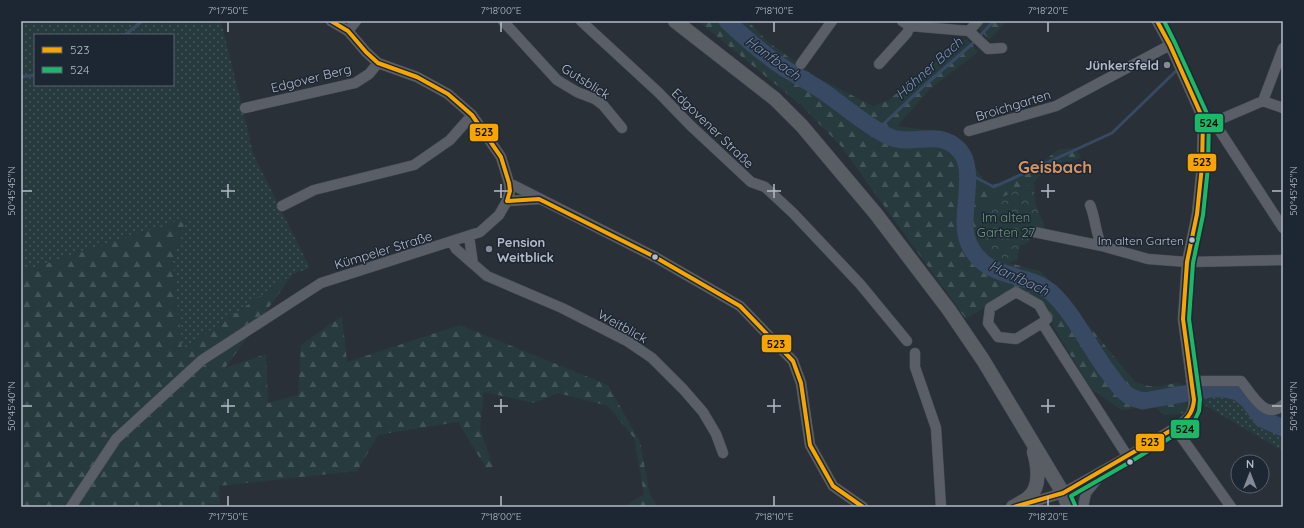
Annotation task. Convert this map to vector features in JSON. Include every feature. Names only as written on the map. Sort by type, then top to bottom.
[{"type":"main road","points":[[675,21],[775,100],[802,126],[876,214],[949,310],[982,360],[1063,493],[1069,507]]},
{"type":"main road","points":[[1014,507],[1031,496],[1038,482],[1037,462],[1030,438]]},
{"type":"street","points":[[331,21],[348,31],[366,52],[378,63],[417,77],[448,94],[472,116],[501,156],[509,183],[510,191],[508,201],[539,199]]},
{"type":"street","points":[[348,31],[356,21]]},
{"type":"street","name":"Gutsblick","points":[[503,21],[557,80],[603,105],[622,128]]},
{"type":"street","name":"Edgovener Straße","points":[[581,21],[658,92],[690,125],[751,182],[764,187],[793,212],[860,284],[907,341]]},
{"type":"street","points":[[801,64],[832,21]]},
{"type":"street","points":[[971,34],[978,21]]},
{"type":"street","points":[[1014,507],[1063,493],[1128,457],[1189,419],[1193,409],[1194,400],[1183,320],[1187,262],[1197,214],[1202,166],[1203,120],[1170,45],[1157,21]]},
{"type":"street","points":[[880,64],[907,33],[906,24],[971,34],[988,49],[1002,48]]},
{"type":"street","name":"Broichgarten","points":[[969,131],[1056,106],[1170,45]]},
{"type":"street","points":[[1263,101],[1283,48]]},
{"type":"street","name":"Edgover Berg","points":[[245,108],[355,83],[369,74],[378,63]]},
{"type":"street","points":[[1203,120],[1214,122],[1263,101],[1283,108]]},
{"type":"street","points":[[282,206],[314,190],[414,165],[450,140],[472,116]]},
{"type":"street","points":[[1214,122],[1283,228]]},
{"type":"street","points":[[509,183],[655,257],[740,306],[792,361],[801,383],[810,445],[833,486],[863,507]]},
{"type":"street","name":"Kümpeler Straße","points":[[71,507],[116,438],[202,360],[321,283],[480,232],[499,214],[508,201]]},
{"type":"street","points":[[1090,205],[1094,214],[1097,236],[1102,246]]},
{"type":"street","points":[[1034,232],[1102,246],[1148,259],[1187,262],[1283,260]]},
{"type":"street","points":[[469,236],[474,264]]},
{"type":"street","name":"Weitblick","points":[[452,242],[456,249],[487,276],[562,308],[627,342],[652,358],[683,389],[703,412],[716,434],[723,453]]},
{"type":"street","points":[[1016,292],[1040,305],[1047,319],[1042,323],[1016,339],[998,337],[988,323],[990,308],[1016,292]]},
{"type":"street","points":[[1042,323],[1128,457]]},
{"type":"street","points":[[916,353],[915,367],[936,428],[941,507]]},
{"type":"street","points":[[1191,384],[1241,381],[1264,408],[1271,411],[1280,407]]},
{"type":"street","points":[[1175,428],[1231,507]]},
{"type":"street","points":[[1083,507],[1086,493],[1104,470]]},
{"type":"green space","points":[[21,21],[221,21],[254,156],[310,268],[293,274],[182,350],[173,261],[186,218],[21,272]]},
{"type":"green space","points":[[698,21],[748,21],[768,42],[816,77],[873,106],[887,101],[922,74],[955,44],[967,39],[978,52],[931,88],[897,126],[935,131],[965,142],[973,164],[988,187],[1035,168],[1059,149],[1075,148],[1081,158],[1071,161],[1052,163],[1034,182],[980,208],[986,248],[1009,263],[1040,271],[1062,293],[1135,382],[1148,386],[1157,386],[1179,382],[1186,388],[1187,413],[1164,415],[1154,406],[1121,410],[1091,389],[1053,326],[1045,305],[1018,287],[966,319],[840,145],[801,105]]},
{"type":"green space","points":[[985,21],[1007,21],[989,40],[979,28]]},
{"type":"green space","name":"Im alten Garten 27","points":[[1034,182],[1035,203],[1046,231],[1034,232],[1029,242],[1020,246],[1018,259],[1009,263],[986,248],[978,228],[980,208]]},
{"type":"green space","points":[[186,218],[173,261],[182,350],[293,274],[225,368],[266,354],[268,403],[298,395],[301,345],[342,316],[347,362],[460,325],[608,385],[640,442],[650,495],[658,507],[623,507],[644,494],[634,438],[608,406],[558,393],[534,403],[484,392],[480,428],[493,467],[486,468],[458,422],[378,435],[357,471],[219,486],[220,504],[147,507],[21,507],[21,272]]},
{"type":"green space","points":[[1232,385],[1259,406],[1283,418],[1283,451],[1201,403],[1198,389]]},
{"type":"waterway","points":[[126,34],[142,21]]},
{"type":"waterway","name":"Hanfbach","points":[[727,21],[754,46],[776,63],[819,89],[882,133],[890,137],[907,140],[944,140],[952,144],[960,151],[965,160],[968,183],[965,222],[966,234],[969,244],[977,256],[986,265],[997,271],[1033,282],[1044,287],[1054,295],[1063,304],[1106,370],[1126,394],[1143,401],[1211,389],[1225,389],[1238,392],[1248,400],[1262,419],[1283,428]]},
{"type":"waterway","name":"Höhner Bach","points":[[877,130],[971,45],[994,21]]},
{"type":"waterway","name":"Höhner Bach","points":[[967,173],[994,187],[1112,133],[1176,71]]},
{"type":"waterway","points":[[21,77],[34,75]]},
{"type":"transit line","name":"523","points":[[331,21],[348,31],[366,52],[378,63],[417,77],[448,94],[472,115],[501,157],[509,183],[510,191],[507,201],[539,199],[655,257],[740,306],[793,361],[801,383],[810,445],[833,486],[863,507]]},
{"type":"transit line","name":"523","points":[[1014,507],[1063,493],[1175,428],[1186,419],[1192,409],[1194,400],[1183,319],[1187,262],[1197,214],[1202,166],[1203,119],[1170,45],[1157,21]]},
{"type":"transit line","name":"524","points":[[1075,505],[1071,496],[1193,424],[1199,411],[1200,399],[1189,319],[1193,263],[1203,215],[1208,167],[1209,118],[1164,21]]},
{"type":"place","name":"Jünkersfeld","points":[[1167,65]]},
{"type":"place","name":"Im alten Garten","points":[[1192,240]]},
{"type":"place","name":"Pension Weitblick","points":[[489,249]]},
{"type":"district","name":"Geisbach","points":[[1055,166]]}]
